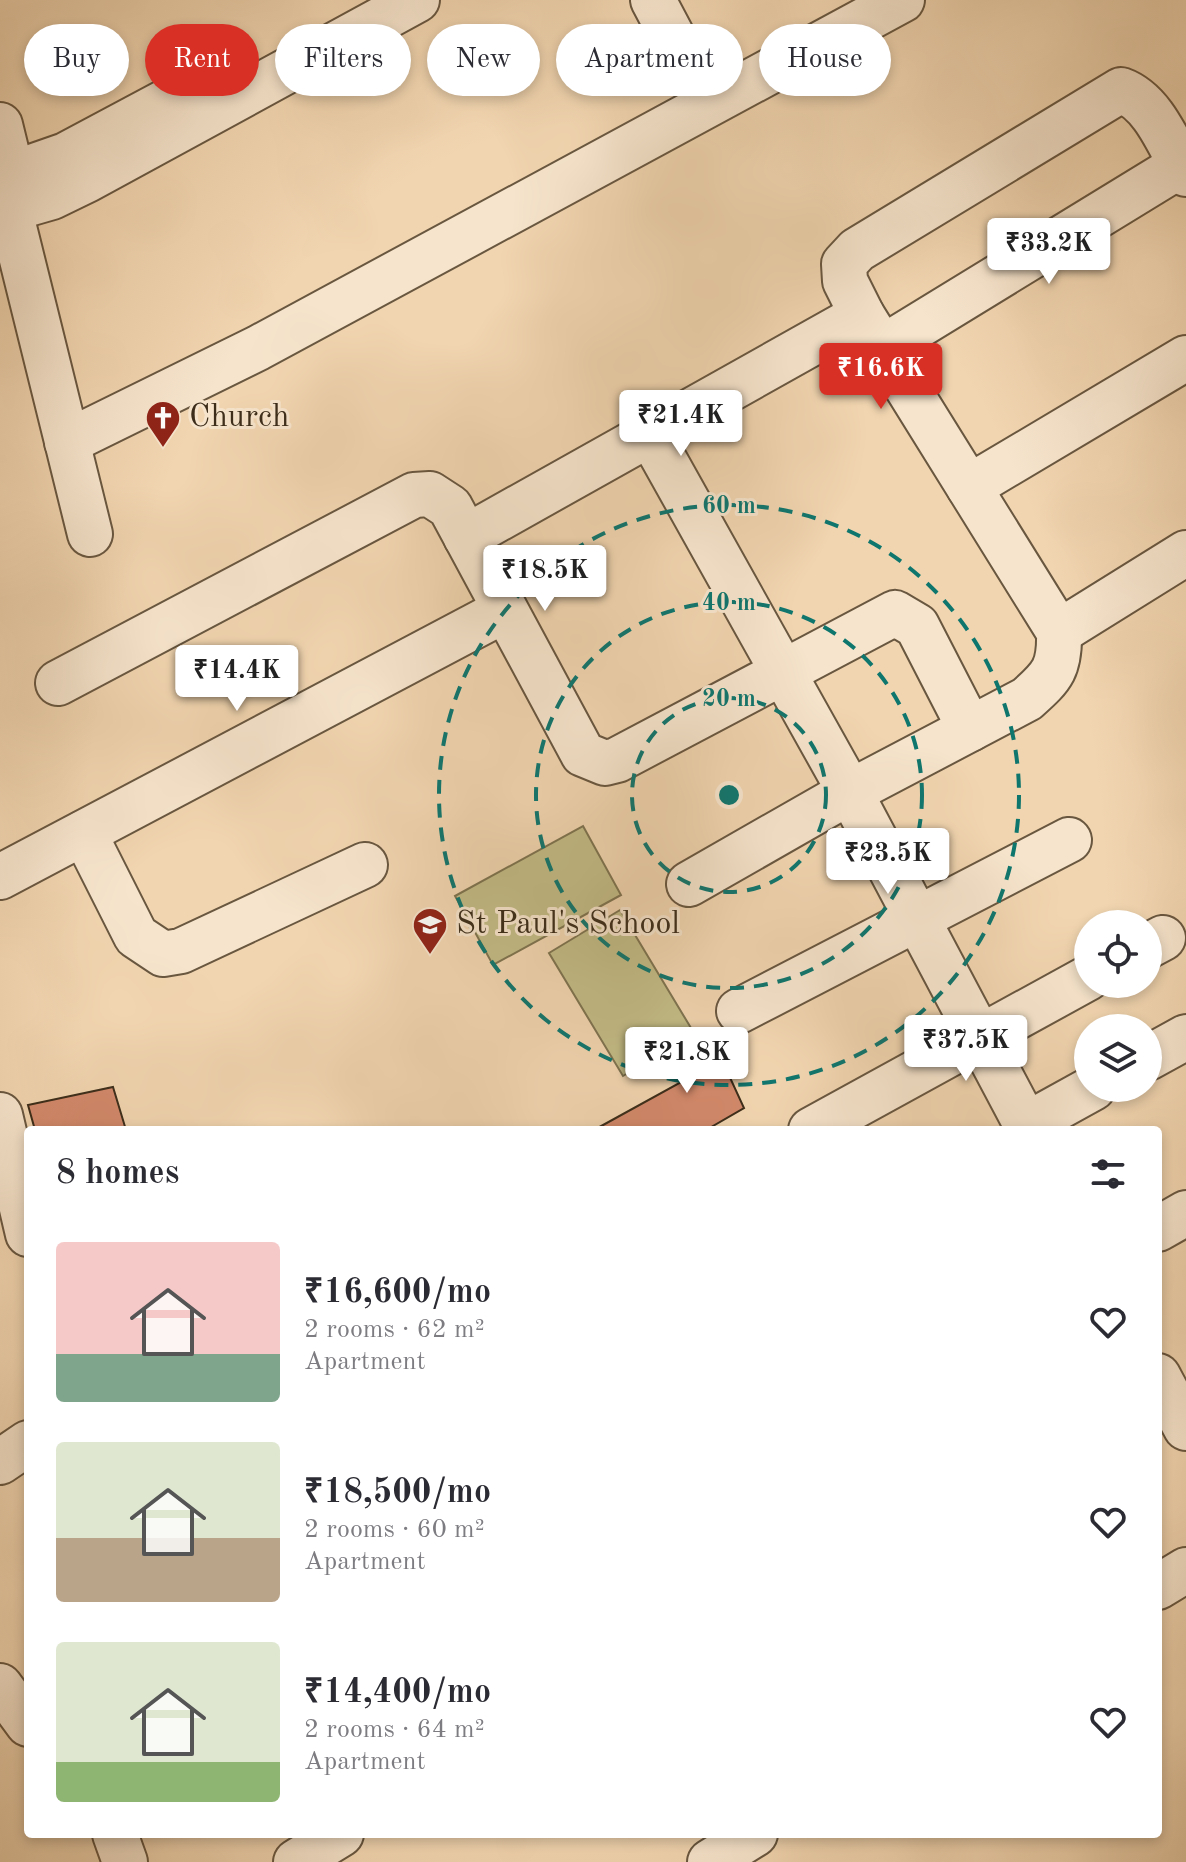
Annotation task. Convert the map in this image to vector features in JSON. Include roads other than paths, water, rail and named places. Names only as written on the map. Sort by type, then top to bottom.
[{"type":"street","points":[[6,194],[66,155],[355,0]]},
{"type":"street","points":[[6,194],[52,197],[417,0]]},
{"type":"street","points":[[653,0],[708,104]]},
{"type":"street","points":[[67,442],[258,348],[902,0]]},
{"type":"street","points":[[466,537],[651,436],[872,332],[1183,170],[1147,108],[1137,96],[1121,90],[857,250],[844,264],[845,281],[872,332],[1059,632],[1060,659],[1049,679],[1027,699],[850,792],[689,884]]},
{"type":"street","points":[[0,125],[6,194],[90,534]]},
{"type":"street","points":[[969,487],[1186,358]]},
{"type":"street","points":[[651,436],[850,792],[1026,1126]]},
{"type":"street","points":[[58,683],[414,495],[430,494],[441,499],[466,537],[583,754],[593,761],[617,760],[895,613],[917,626],[970,729]]},
{"type":"street","points":[[1059,632],[1186,553]]},
{"type":"street","points":[[0,877],[505,610]]},
{"type":"street","points":[[84,833],[136,936],[163,954],[181,951],[365,865]]},
{"type":"street","points":[[739,1011],[1069,840]]},
{"type":"street","points":[[818,1126],[1074,986]]},
{"type":"street","points":[[1162,1050],[1186,1037]]},
{"type":"street","points":[[1030,1126],[1074,1100]]},
{"type":"street","points":[[0,1115],[24,1217]]},
{"type":"street","points":[[1162,1227],[1186,1213]]},
{"type":"street","points":[[0,1462],[24,1446]]},
{"type":"street","points":[[1162,1585],[1186,1570]]},
{"type":"street","points":[[0,1686],[24,1719]]},
{"type":"street","points":[[116,1838],[125,1862]]},
{"type":"street","points":[[296,1862],[335,1838]]},
{"type":"street","points":[[710,1862],[749,1838]]},
{"type":"place","name":"Church","points":[[163,449]]},
{"type":"place","name":"St Paul's School","points":[[430,956]]}]
